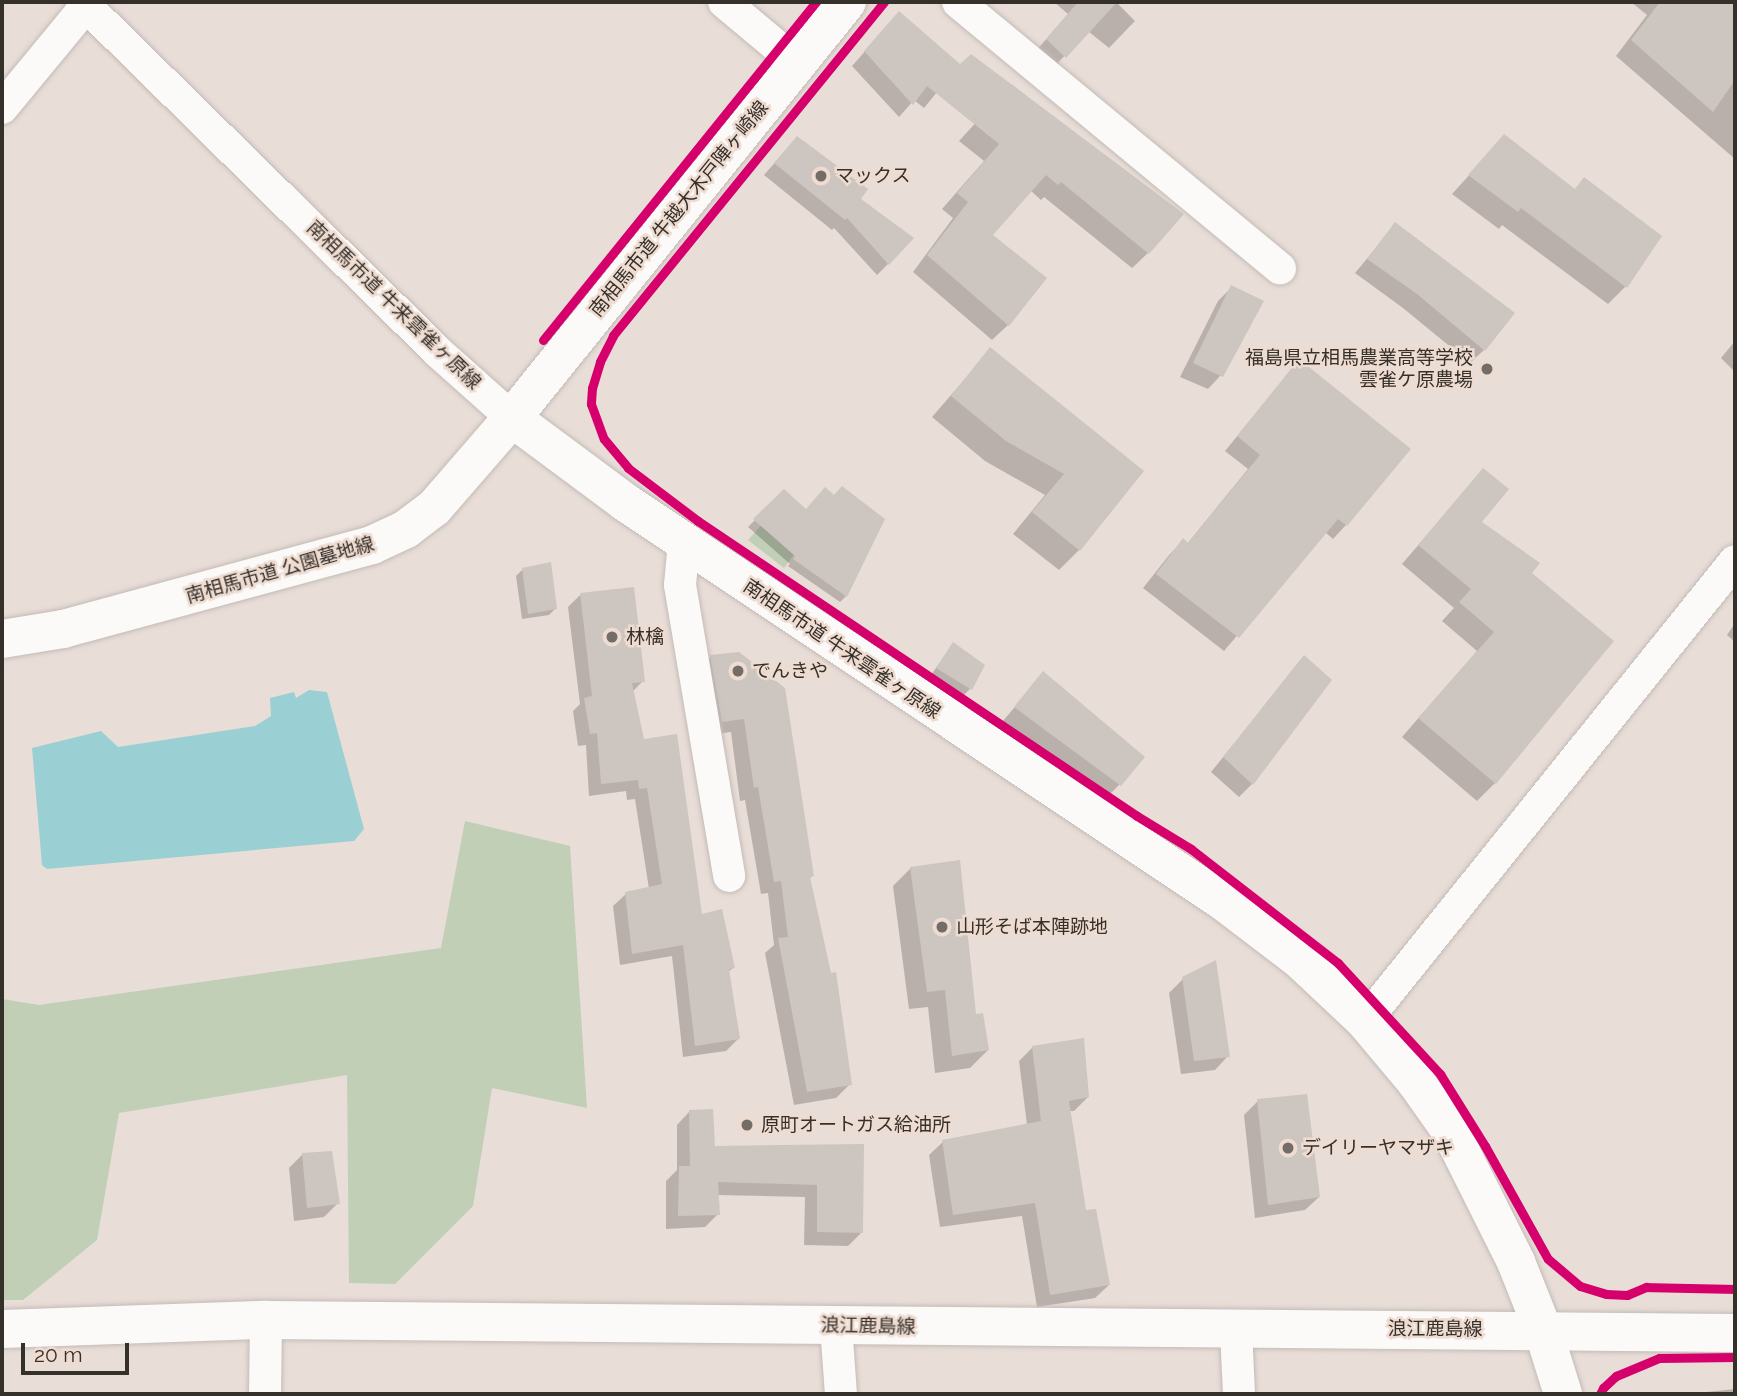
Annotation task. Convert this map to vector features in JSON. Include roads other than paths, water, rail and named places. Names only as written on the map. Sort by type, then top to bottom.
[{"type":"street","points":[[724,2],[797,63]]},
{"type":"street","name":"南相馬市道 牛越大木戸陣ヶ崎線","points":[[512,418],[847,2]]},
{"type":"street","points":[[958,2],[1280,268]]},
{"type":"street","points":[[2,108],[84,4]]},
{"type":"street","name":"南相馬市道 牛来雲雀ヶ原線","points":[[84,4],[439,352],[512,418],[586,475],[684,542],[1224,902],[1300,960],[1365,1021],[1416,1082],[1450,1130],[1511,1251],[1543,1330],[1563,1394]]},
{"type":"street","name":"南相馬市道 公園墓地線","points":[[2,639],[63,629],[372,545],[406,529],[434,508],[512,418]]},
{"type":"street","points":[[684,542],[680,585],[729,876]]},
{"type":"street","points":[[1365,1021],[1735,561]]},
{"type":"street","points":[[265,1394],[266,1320]]},
{"type":"street","name":"浪江鹿島線","points":[[2,1329],[266,1320],[1735,1333]]},
{"type":"street","points":[[836,1325],[841,1394]]},
{"type":"street","points":[[1236,1330],[1239,1394]]},
{"type":"water","points":[[309,690],[327,692],[364,829],[354,841],[47,869],[42,865],[32,748],[101,731],[118,747],[255,726],[271,716],[270,698],[294,692],[296,698]]},
{"type":"place","name":"マックス","points":[[821,176]]},
{"type":"place","name":"福島県立相馬農業高等学校 雲雀ケ原農場","points":[[1487,369]]},
{"type":"place","name":"林檎","points":[[612,637]]},
{"type":"place","name":"でんきや","points":[[738,671]]},
{"type":"place","name":"山形そば本陣跡地","points":[[942,927]]},
{"type":"place","name":"原町オートガス給油所","points":[[747,1125]]},
{"type":"place","name":"デイリーヤマザキ","points":[[1288,1148]]}]
